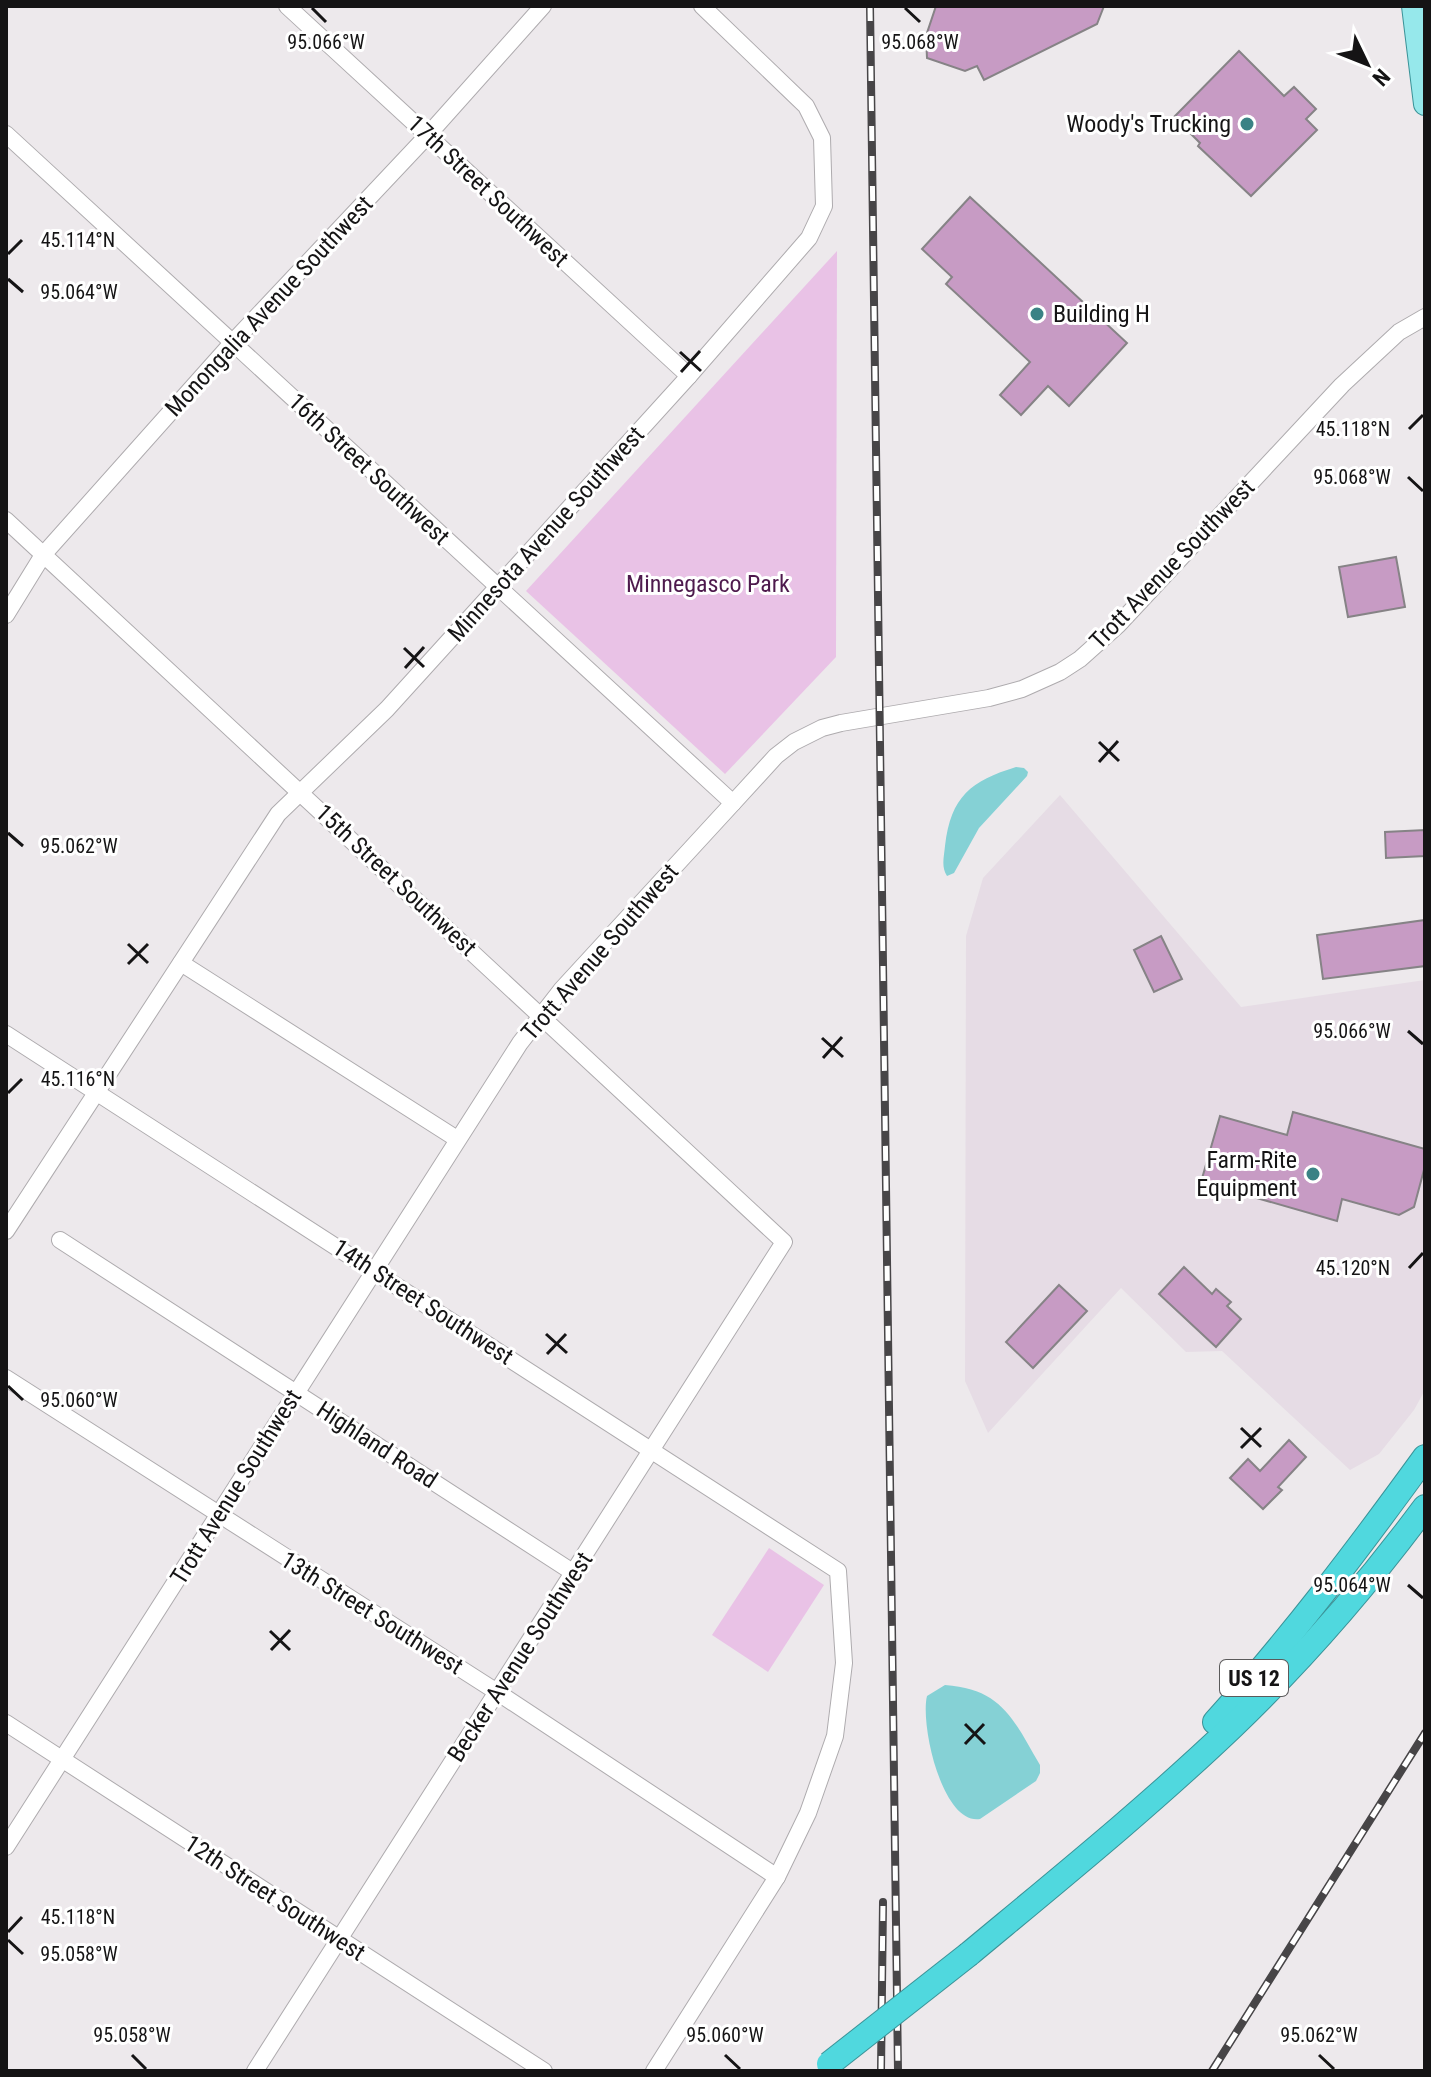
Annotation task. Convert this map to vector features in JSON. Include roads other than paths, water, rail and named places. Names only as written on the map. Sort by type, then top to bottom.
[{"type":"highway","name":"US 12","points":[[1110,1835],[1258,1674],[1345,1565],[1425,1457]]},
{"type":"highway","name":"US 12","points":[[824,2067],[969,1954],[1182,1773],[1270,1688],[1339,1613],[1425,1507]]},
{"type":"main road","points":[[1413,6],[1425,104]]},
{"type":"street","name":"17th Street Southwest","points":[[287,6],[689,376]]},
{"type":"street","name":"Monongalia Avenue Southwest","points":[[6,615],[43,555],[232,343],[427,136],[543,6]]},
{"type":"street","name":"Minnesota Avenue Southwest","points":[[6,1231],[278,814],[299,790],[387,709],[499,588],[809,238],[824,206],[822,138],[806,106],[702,6]]},
{"type":"street","name":"16th Street Southwest","points":[[6,134],[733,803]]},
{"type":"street","name":"Trott Avenue Southwest","points":[[6,1847],[457,1139],[542,1015],[733,803],[788,746],[822,728],[1022,689],[1080,659],[1118,625],[1342,385],[1399,332],[1425,317]]},
{"type":"street","name":"15th Street Southwest","points":[[6,520],[784,1242]]},
{"type":"street","points":[[181,963],[457,1139]]},
{"type":"street","name":"14th Street Southwest","points":[[6,1034],[838,1571],[844,1663],[835,1736],[808,1813],[777,1877]]},
{"type":"street","name":"Highland Road","points":[[60,1240],[574,1573]]},
{"type":"street","name":"Becker Avenue Southwest","points":[[255,2071],[784,1242]]},
{"type":"street","name":"13th Street Southwest","points":[[6,1378],[497,1692],[777,1877]]},
{"type":"street","name":"12th Street Southwest","points":[[6,1723],[544,2071]]},
{"type":"street","points":[[654,2071],[777,1877]]},
{"type":"water","points":[[1016,767],[1024,768],[1027,776],[979,828],[954,873],[947,876],[943,865],[945,846],[958,803],[975,785]]},
{"type":"water","points":[[945,1685],[965,1688],[994,1700],[1014,1721],[1040,1765],[1036,1781],[980,1819],[967,1817],[955,1806],[945,1790],[931,1749],[927,1728],[927,1696]]},
{"type":"railway","points":[[870,6],[898,2071]]},
{"type":"railway","points":[[1212,2071],[1425,1733]]},
{"type":"railway","points":[[881,2071],[883,1902]]},
{"type":"place","name":"Woody's Trucking","points":[[1247,124]]},
{"type":"place","name":"Building H","points":[[1037,314]]},
{"type":"place","name":"Farm-Rite Equipment","points":[[1313,1174]]},
{"type":"park label","name":"Minnegasco Park","points":[[708,584]]}]
